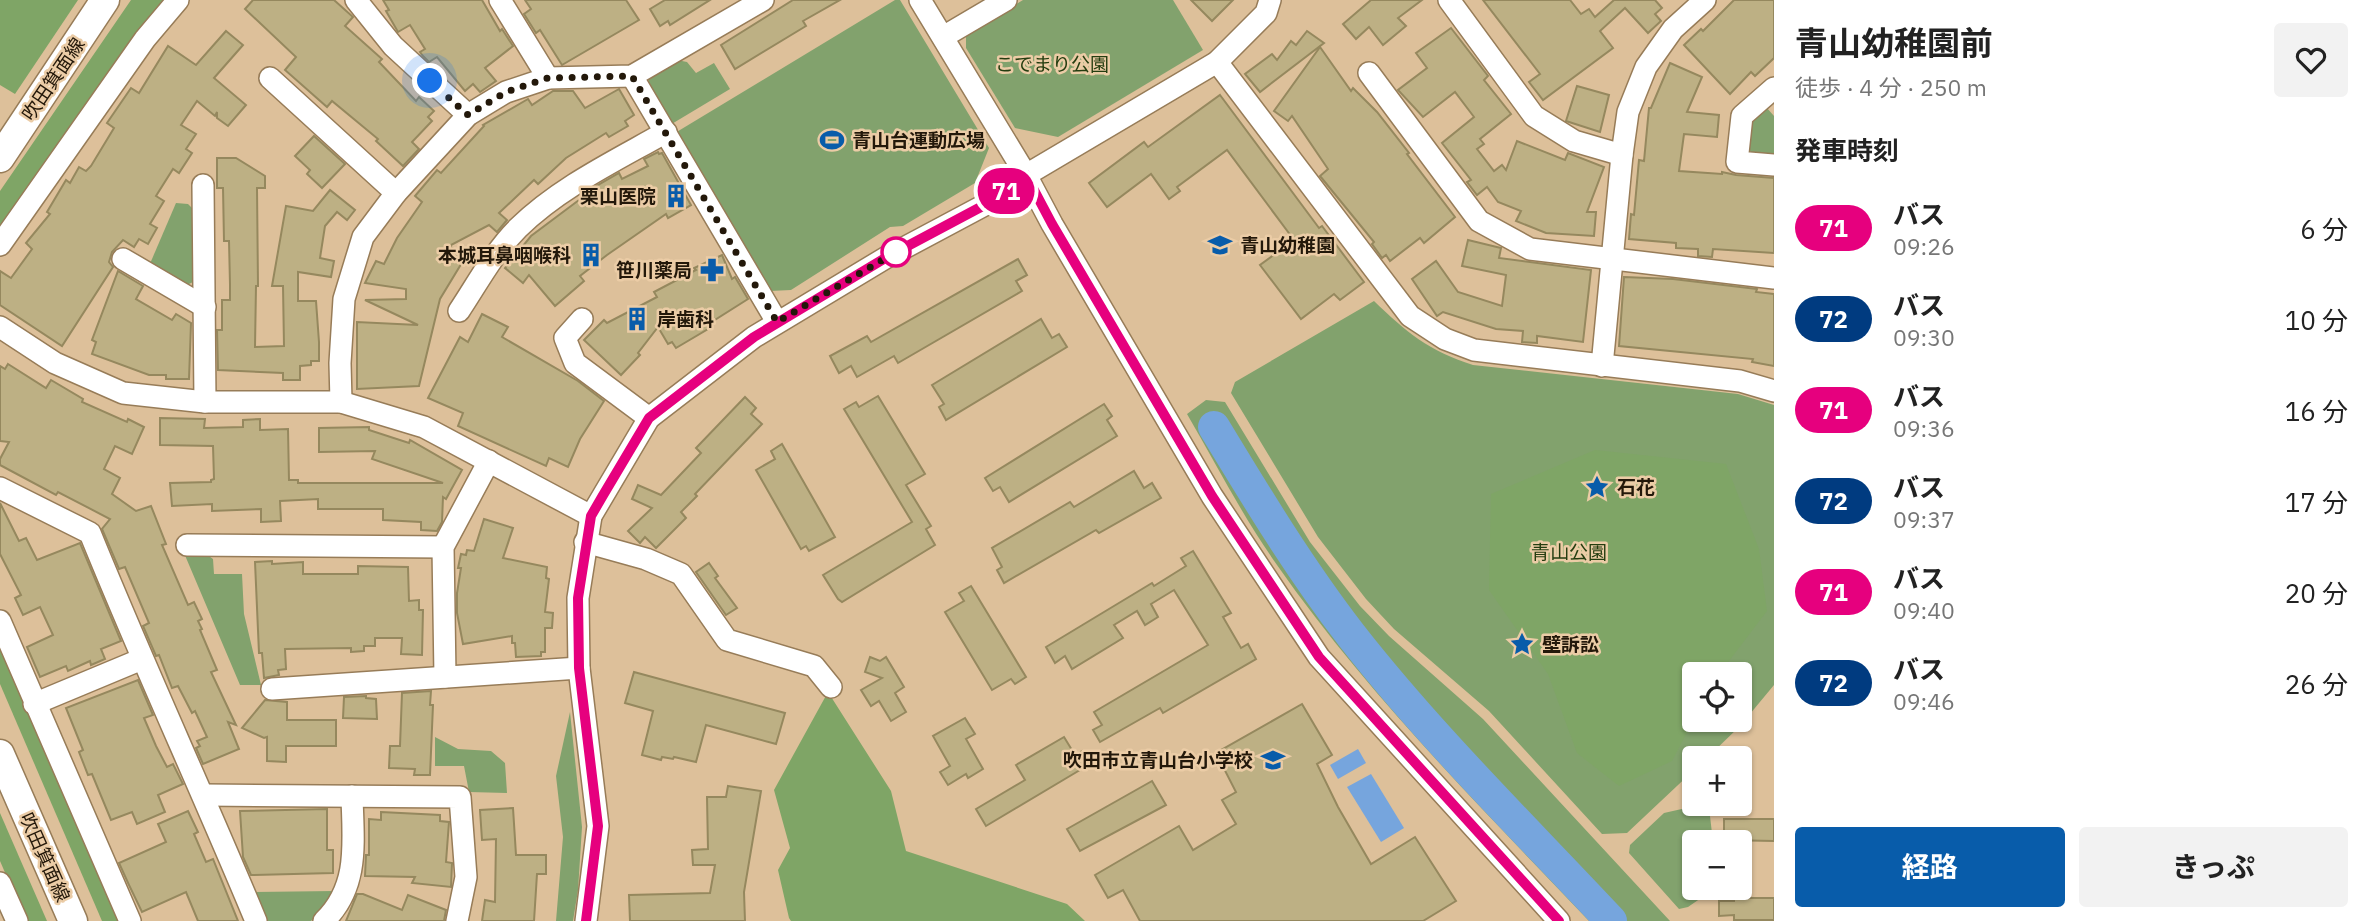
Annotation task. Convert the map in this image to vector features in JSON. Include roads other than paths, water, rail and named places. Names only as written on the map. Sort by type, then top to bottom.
[{"type":"main road","name":"吹田箕面線","points":[[0,159],[105,0]]},
{"type":"main road","name":"吹田箕面線","points":[[0,754],[74,921]]},
{"type":"street","points":[[0,245],[145,39],[178,0]]},
{"type":"street","points":[[356,0],[393,46],[468,115]]},
{"type":"street","points":[[500,0],[548,78]]},
{"type":"street","points":[[341,402],[340,363],[344,299],[363,237],[396,193],[468,115],[506,92],[548,78],[632,76],[763,0]]},
{"type":"street","points":[[919,0],[1026,175],[1212,496],[1319,657],[1559,921]]},
{"type":"street","points":[[943,37],[1006,0]]},
{"type":"street","points":[[586,921],[598,826],[579,668],[578,598],[585,542],[591,516],[649,418],[777,322],[887,257],[994,200],[1026,175],[1217,62],[1266,13],[1269,0]]},
{"type":"street","points":[[1449,0],[1534,116],[1574,141],[1622,155]]},
{"type":"street","points":[[1602,366],[1628,112],[1646,67],[1673,29],[1705,0]]},
{"type":"street","points":[[1217,62],[1410,316],[1445,339],[1474,350],[1740,381],[1774,391]]},
{"type":"street","points":[[1369,72],[1479,221],[1530,249],[1774,278]]},
{"type":"street","points":[[632,76],[777,322]]},
{"type":"street","points":[[270,78],[396,193]]},
{"type":"street","points":[[1774,88],[1742,116],[1737,162],[1774,165]]},
{"type":"street","points":[[459,311],[516,229],[557,194],[666,132]]},
{"type":"street","points":[[203,185],[205,401]]},
{"type":"street","points":[[123,259],[205,307]]},
{"type":"street","points":[[582,319],[565,338],[575,363],[649,418]]},
{"type":"street","points":[[0,327],[55,363],[124,393],[205,401],[341,402],[424,427],[591,516]]},
{"type":"street","points":[[445,677],[443,547],[489,461]]},
{"type":"street","points":[[0,488],[90,533],[256,921]]},
{"type":"street","points":[[585,542],[646,559],[681,574],[727,640],[814,666],[831,687]]},
{"type":"street","points":[[187,545],[443,547]]},
{"type":"street","points":[[0,621],[130,921]]},
{"type":"street","points":[[34,704],[142,659]]},
{"type":"street","points":[[272,689],[579,668]]},
{"type":"street","points":[[204,795],[460,797],[466,877],[457,921]]},
{"type":"street","points":[[324,921],[331,915],[345,891],[354,863],[352,796]]},
{"type":"street","points":[[0,883],[17,921]]},
{"type":"water","points":[[1358,749],[1366,763],[1338,779],[1330,765]]},
{"type":"water","points":[[1371,774],[1404,828],[1381,842],[1347,787]]},
{"type":"waterway","points":[[1214,427],[1297,559],[1351,635],[1445,745],[1611,921]]},
{"type":"place","name":"青山台運動広場","points":[[832,140]]},
{"type":"place","name":"栗山医院","points":[[676,196]]},
{"type":"place","name":"青山幼稚園","points":[[1220,245]]},
{"type":"place","name":"本城耳鼻咽喉科","points":[[591,255]]},
{"type":"place","name":"笹川薬局","points":[[712,270]]},
{"type":"place","name":"岸歯科","points":[[637,319]]},
{"type":"place","name":"石花","points":[[1597,487]]},
{"type":"place","name":"壁訴訟","points":[[1522,644]]},
{"type":"place","name":"吹田市立青山台小学校","points":[[1273,760]]},
{"type":"park label","name":"こでまり公園","points":[[1052,64]]},
{"type":"park label","name":"青山公園","points":[[1569,552]]}]
